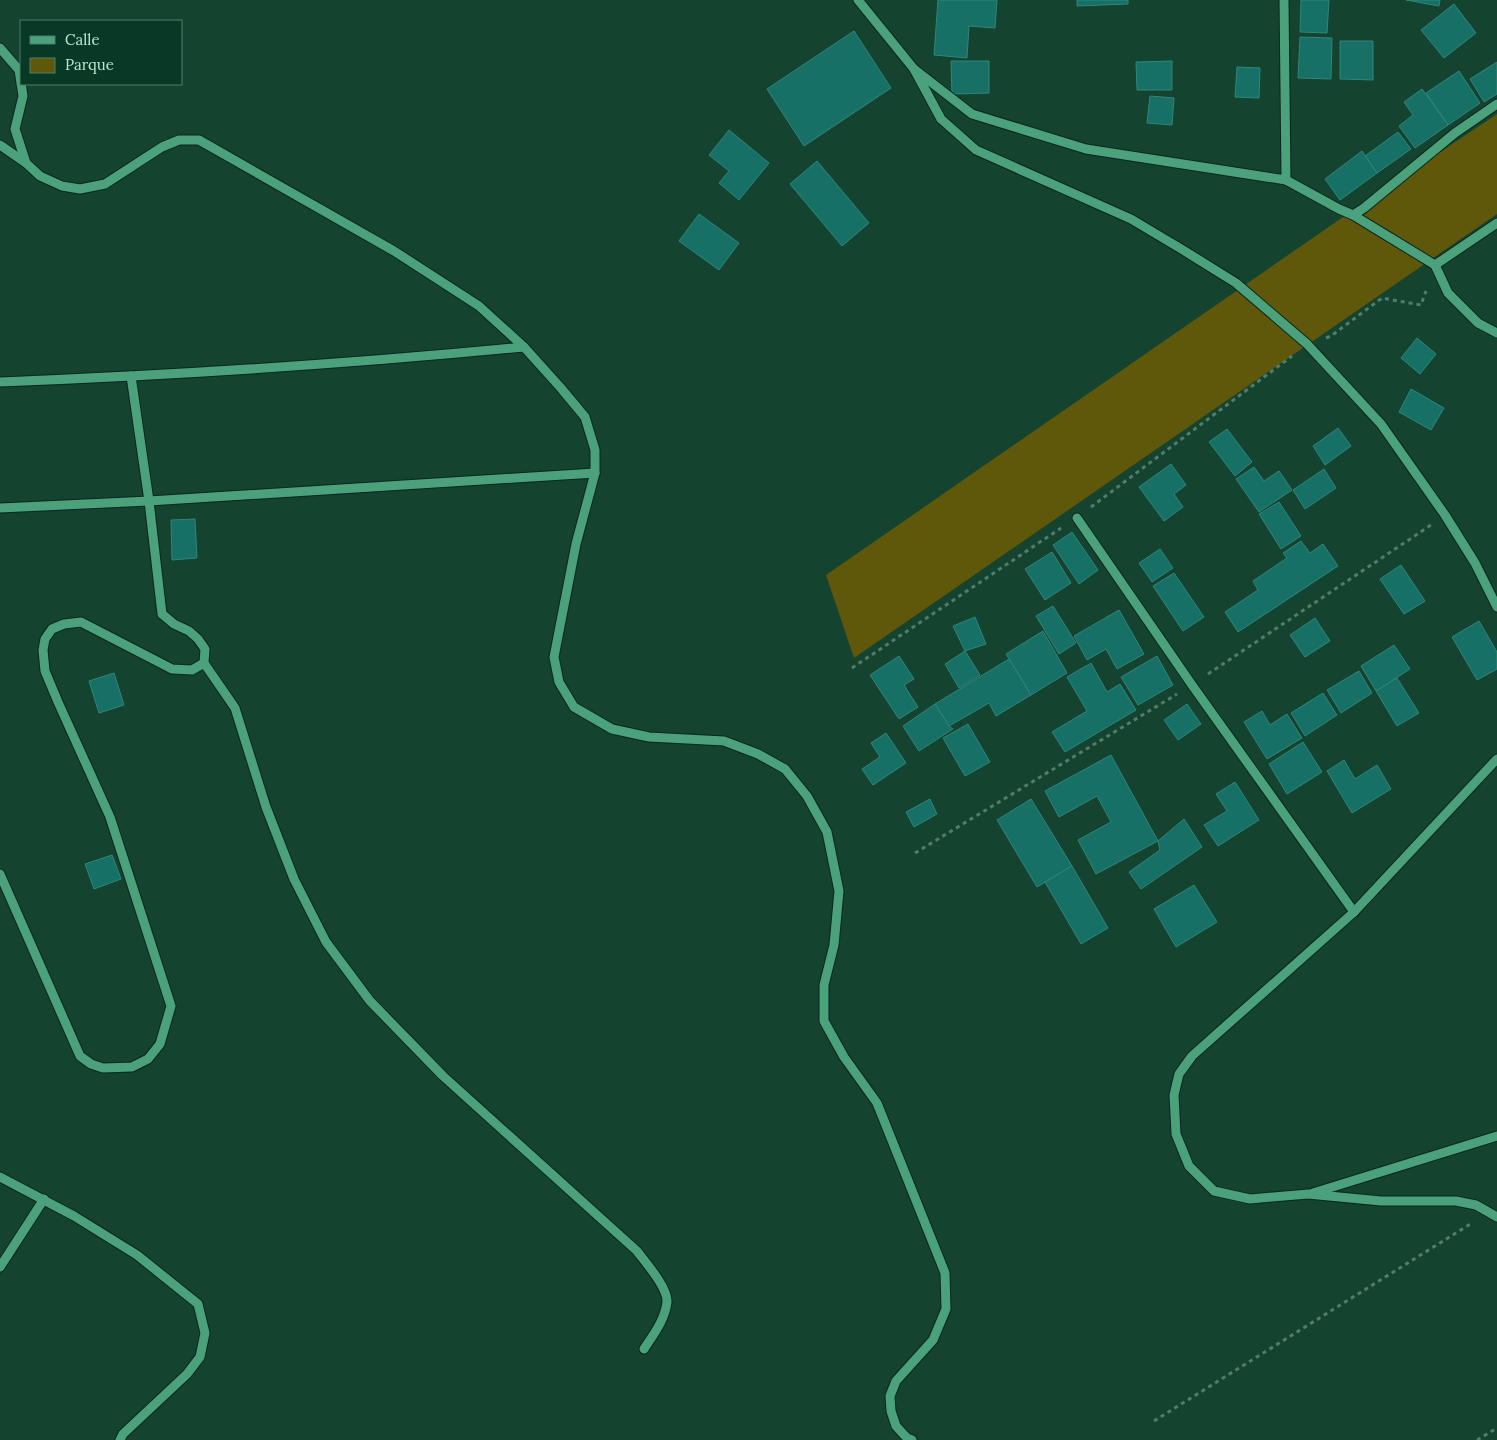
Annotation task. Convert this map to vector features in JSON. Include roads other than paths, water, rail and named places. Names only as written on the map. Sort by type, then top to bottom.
[{"type":"street","points":[[858,0],[914,70],[941,119],[976,150],[1131,219],[1161,236],[1236,283],[1307,344],[1381,424],[1445,515],[1475,563],[1497,607]]},
{"type":"street","points":[[1284,0],[1286,180]]},
{"type":"street","points":[[0,48],[19,70],[20,76]]},
{"type":"street","points":[[914,70],[972,114],[1086,149],[1286,180],[1339,209],[1353,214],[1436,265],[1448,294],[1478,323],[1497,333]]},
{"type":"street","points":[[21,85],[23,96],[15,129],[26,164]]},
{"type":"street","points":[[1353,214],[1364,208],[1455,133],[1497,104]]},
{"type":"street","points":[[0,145],[40,176],[62,186],[80,189],[105,184],[162,146],[180,140],[199,140],[394,251],[479,306],[524,347],[585,418],[595,450],[595,473],[576,544],[554,657],[559,682],[574,708],[612,729],[650,737],[724,741],[758,754],[785,769],[807,796],[826,832],[839,891],[834,945],[824,985],[824,1021],[844,1057],[877,1103],[945,1273],[946,1309],[933,1340],[896,1381],[890,1396],[891,1412],[896,1426],[907,1438],[912,1440]]},
{"type":"street","points":[[1436,265],[1497,223]]},
{"type":"street","points":[[0,382],[395,360],[524,347]]},
{"type":"street","points":[[131,376],[149,501],[162,614],[198,639],[205,649],[204,663],[235,708],[266,807],[294,879],[326,942],[370,1001],[443,1076],[637,1251],[660,1282],[668,1300],[663,1319],[644,1349]]},
{"type":"street","points":[[0,508],[149,501],[595,473]]},
{"type":"street","points":[[1077,518],[1192,685],[1354,912]]},
{"type":"street","points":[[0,874],[80,1056],[91,1064],[103,1068],[132,1067],[148,1059],[160,1044],[171,1006],[110,817],[45,671],[43,650],[45,639],[52,629],[64,624],[81,622],[172,669],[192,670],[204,663]]},
{"type":"street","points":[[1494,1214],[1476,1205],[1456,1201],[1381,1200],[1308,1194],[1250,1199],[1214,1191],[1189,1166],[1176,1134],[1174,1095],[1179,1074],[1192,1056],[1354,912],[1497,759]]},
{"type":"street","points":[[1308,1194],[1497,1136]]},
{"type":"street","points":[[0,1177],[74,1216],[137,1256],[198,1304],[205,1333],[200,1357],[187,1374],[123,1434],[120,1440]]},
{"type":"street","points":[[0,1267],[44,1199]]}]
